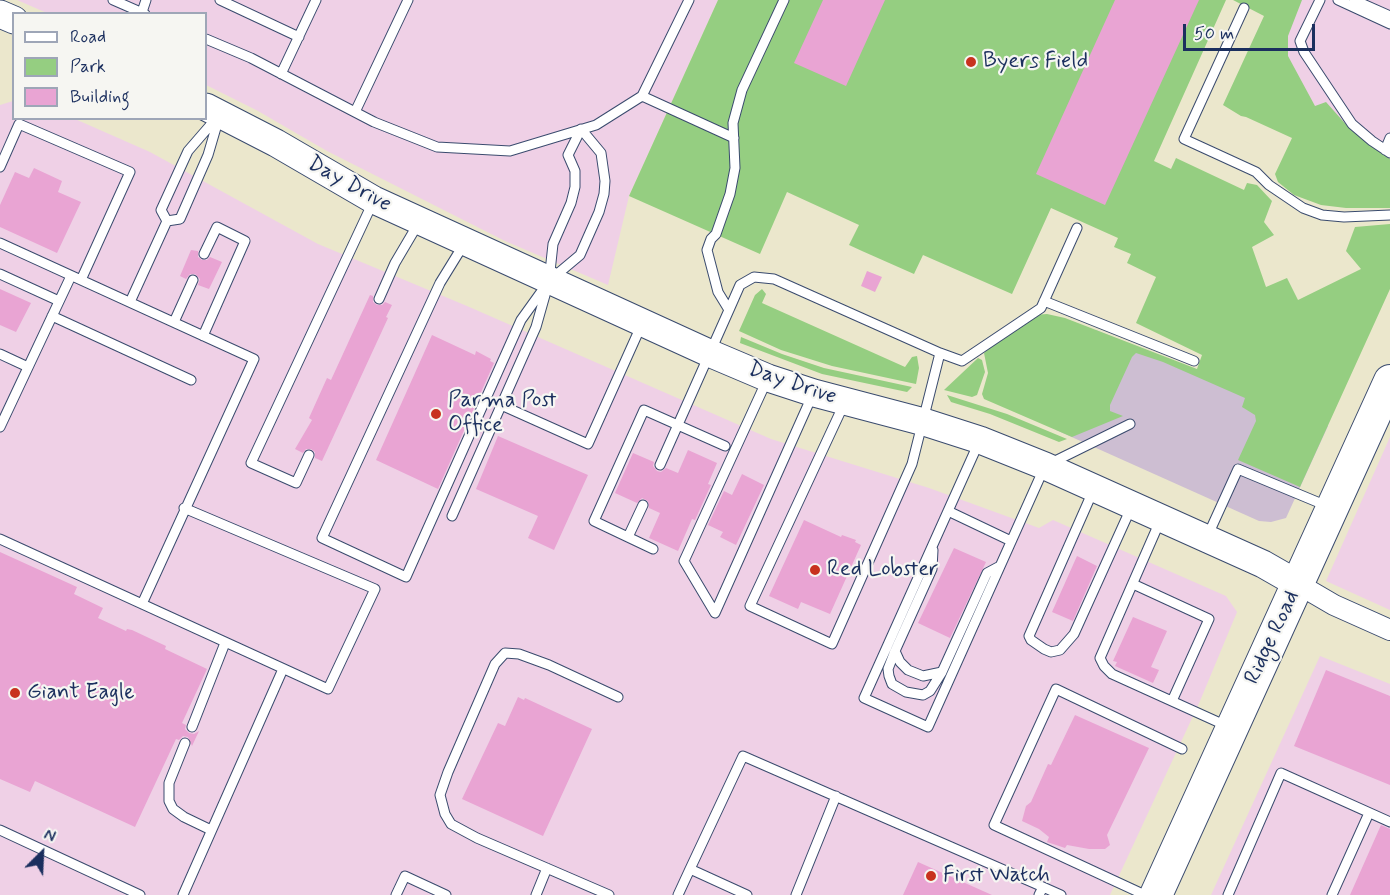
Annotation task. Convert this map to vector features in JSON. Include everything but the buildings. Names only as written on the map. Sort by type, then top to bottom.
[{"type":"main road","name":"Ridge Road","points":[[1156,895],[1390,381]]},
{"type":"street","name":"Day Drive","points":[[213,110],[276,143],[374,200],[709,353],[768,378],[845,402],[924,422],[980,440],[1045,466],[1263,564],[1334,605],[1390,630]]},
{"type":"lane","points":[[114,0],[141,12]]},
{"type":"lane","points":[[220,0],[299,37]]},
{"type":"lane","points":[[281,74],[316,0]]},
{"type":"lane","points":[[355,112],[408,0]]},
{"type":"lane","points":[[207,39],[251,58],[355,112],[437,147],[510,151],[596,124],[642,96],[689,0]]},
{"type":"lane","points":[[729,310],[718,292],[707,250],[711,239],[716,234],[730,194],[735,168],[733,123],[742,90],[784,0]]},
{"type":"lane","points":[[1320,0],[1300,41],[1304,52],[1352,124],[1387,151],[1390,138]]},
{"type":"lane","points":[[1338,0],[1390,24]]},
{"type":"lane","points":[[1354,0],[1390,16]]},
{"type":"lane","points":[[1245,8],[1184,139],[1256,172],[1269,185],[1303,208],[1322,215],[1344,217],[1390,215]]},
{"type":"lane","points":[[642,96],[734,138]]},
{"type":"lane","points":[[167,221],[161,210],[188,152],[213,110]]},
{"type":"lane","points":[[167,221],[180,219],[208,155],[213,110]]},
{"type":"lane","points":[[0,167],[19,124],[130,172],[81,280]]},
{"type":"lane","points":[[465,242],[440,283],[322,538],[406,577],[521,320],[549,281],[580,255],[599,212],[605,181],[601,153],[580,129]]},
{"type":"lane","points":[[452,516],[536,327],[549,281],[553,244],[575,188],[575,171],[568,154],[580,129]]},
{"type":"lane","points":[[309,455],[296,483],[251,463],[374,200]]},
{"type":"lane","points":[[130,302],[167,221]]},
{"type":"lane","points":[[379,299],[395,262],[419,222]]},
{"type":"lane","points":[[203,336],[245,241],[217,227],[204,254]]},
{"type":"lane","points":[[660,465],[740,285],[754,277],[774,279],[962,361],[1041,308],[1077,228]]},
{"type":"lane","points":[[0,243],[254,359],[142,604]]},
{"type":"lane","points":[[0,274],[59,301]]},
{"type":"lane","points":[[0,427],[71,276]]},
{"type":"lane","points":[[174,322],[193,280]]},
{"type":"lane","points":[[1044,301],[1194,361]]},
{"type":"lane","points":[[52,316],[191,380]]},
{"type":"lane","points":[[501,405],[588,444],[642,323]]},
{"type":"lane","points":[[845,402],[750,606],[832,644],[912,464],[940,353]]},
{"type":"lane","points":[[0,354],[28,367]]},
{"type":"lane","points":[[768,378],[684,561],[715,613],[814,393]]},
{"type":"lane","points":[[653,549],[594,521],[645,410],[725,446]]},
{"type":"lane","points":[[980,440],[864,698],[928,727],[1045,466],[1130,424]]},
{"type":"lane","points":[[1206,539],[1238,469],[1332,508]]},
{"type":"lane","points":[[1094,488],[1029,636],[1038,646],[1051,652],[1060,650],[1070,639],[1132,505]]},
{"type":"lane","points":[[628,537],[643,505]]},
{"type":"lane","points":[[0,539],[328,689],[375,589],[184,508]]},
{"type":"lane","points":[[948,511],[1011,541]]},
{"type":"lane","points":[[1161,519],[1100,658],[1112,674],[1231,728]]},
{"type":"lane","points":[[933,545],[932,569],[888,669],[892,684],[906,692],[923,695],[930,691],[942,672],[987,573],[1000,566]]},
{"type":"lane","points":[[1133,584],[1209,619],[1172,701]]},
{"type":"lane","points":[[192,727],[225,643]]},
{"type":"lane","points":[[895,651],[900,662],[908,670],[923,676],[942,672]]},
{"type":"lane","points":[[609,895],[477,838],[451,824],[445,814],[440,795],[495,664],[505,653],[519,654],[549,665],[618,698]]},
{"type":"lane","points":[[183,895],[283,669]]},
{"type":"lane","points":[[1145,895],[994,825],[1056,689],[1182,749]]},
{"type":"lane","points":[[185,743],[171,777],[169,801],[173,809],[184,817],[212,830]]},
{"type":"lane","points":[[678,895],[743,756],[836,796],[1041,891],[1061,895]]},
{"type":"lane","points":[[1228,895],[1281,773],[1390,822]]},
{"type":"lane","points":[[796,895],[836,796]]},
{"type":"lane","points":[[1332,895],[1369,813]]},
{"type":"lane","points":[[0,830],[141,895]]},
{"type":"lane","points":[[536,895],[547,868]]},
{"type":"lane","points":[[690,869],[747,895]]},
{"type":"lane","points":[[396,895],[405,876],[446,895]]},
{"type":"shaded area","points":[[17,0],[718,0],[629,196],[608,285],[505,241],[327,151],[258,111],[207,86],[207,12],[45,12]]},
{"type":"shaded area","points":[[1275,0],[1390,0],[1390,178],[1287,98]]},
{"type":"shaded area","points":[[12,101],[12,120],[77,120],[150,152],[318,244],[467,306],[771,439],[929,488],[1039,528],[1053,520],[1226,596],[1237,612],[1200,701],[1110,895],[0,895],[0,105]]},
{"type":"shaded area","points":[[1096,330],[1328,426],[1286,518],[1271,522],[1259,521],[1056,430]]},
{"type":"shaded area","points":[[1390,437],[1390,610],[1326,581]]},
{"type":"shaded area","points":[[1320,656],[1390,684],[1390,895],[1211,895]]},
{"type":"green space","points":[[718,0],[1226,0],[1154,161],[1171,169],[1176,158],[1244,190],[1247,183],[1257,185],[1272,201],[1264,222],[1274,235],[1252,247],[1266,287],[1287,278],[1298,300],[1361,269],[1346,251],[1355,227],[1390,224],[1390,289],[1300,487],[1238,460],[1256,421],[1255,415],[1242,407],[1245,398],[1163,362],[1136,353],[1110,405],[1110,411],[1123,416],[1072,437],[984,399],[982,394],[988,373],[984,353],[1022,320],[1034,315],[1047,314],[1065,318],[1197,369],[1202,355],[1136,323],[1156,277],[1127,263],[1131,254],[1114,247],[1118,238],[1051,208],[1012,294],[923,255],[914,274],[862,251],[849,245],[859,225],[787,192],[760,254],[629,196]]},
{"type":"green space","points":[[1233,0],[1302,0],[1288,36],[1288,56],[1315,106],[1326,102],[1351,130],[1390,159],[1390,208],[1346,208],[1321,205],[1294,195],[1278,182],[1275,174],[1292,138],[1241,116],[1223,105],[1264,16]]},
{"type":"green space","points":[[762,289],[766,294],[762,303],[905,367],[912,357],[917,356],[919,368],[916,384],[832,366],[781,350],[739,331],[755,295]]},
{"type":"green space","points":[[741,337],[824,368],[912,387],[907,392],[822,374],[740,343]]},
{"type":"green space","points":[[978,358],[982,360],[985,372],[977,395],[972,397],[944,390]]},
{"type":"green space","points":[[947,395],[1007,414],[1067,439],[1059,442],[990,414],[951,402]]},
{"type":"place","name":"Byers Field","points":[[971,62]]},
{"type":"place","name":"Parma Post Office","points":[[436,414]]},
{"type":"place","name":"Red Lobster","points":[[815,570]]},
{"type":"place","name":"Giant Eagle","points":[[15,693]]},
{"type":"place","name":"First Watch","points":[[931,876]]}]
